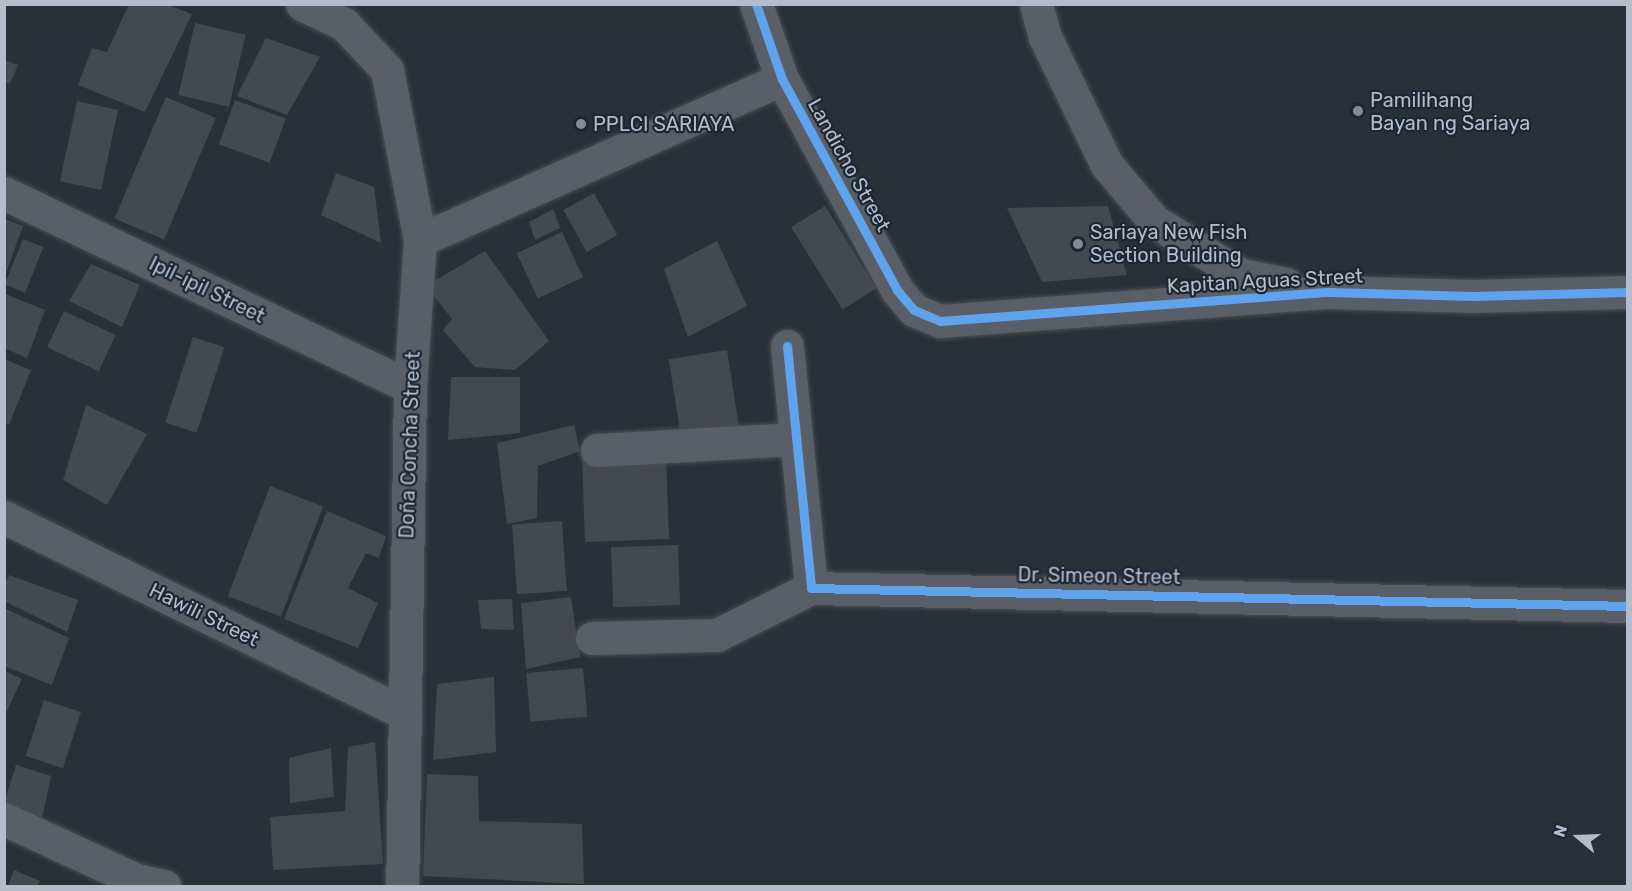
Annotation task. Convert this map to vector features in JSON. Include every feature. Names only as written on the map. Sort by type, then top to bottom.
[{"type":"street","points":[[302,4],[351,14]]},
{"type":"street","name":"Landicho Street","points":[[756,4],[782,79],[897,291],[914,310],[940,321]]},
{"type":"street","points":[[1036,4],[1045,36],[1107,165],[1154,221],[1241,275],[1329,292]]},
{"type":"street","name":"Doña Concha Street","points":[[351,14],[387,70],[420,240],[410,387],[402,886]]},
{"type":"street","points":[[420,240],[782,79]]},
{"type":"street","name":"Ipil-ipil Street","points":[[4,193],[410,387]]},
{"type":"street","name":"Kapitan Aguas Street","points":[[940,321],[1329,292],[1472,296],[1628,292]]},
{"type":"street","points":[[788,346],[812,588]]},
{"type":"street","points":[[597,450],[796,439]]},
{"type":"street","name":"Hawili Street","points":[[4,517],[404,713]]},
{"type":"street","name":"Dr. Simeon Street","points":[[592,638],[717,635],[812,588],[1628,606]]},
{"type":"street","points":[[4,819],[136,880],[164,886]]},
{"type":"building","points":[[129,4],[165,4],[192,14],[145,112],[78,85],[92,48],[107,52]]},
{"type":"building","points":[[195,23],[246,35],[229,107],[178,95]]},
{"type":"building","points":[[266,38],[320,57],[287,115],[237,96]]},
{"type":"building","points":[[4,60],[18,65],[10,84],[4,82]]},
{"type":"building","points":[[166,97],[216,118],[164,240],[114,219]]},
{"type":"building","points":[[235,100],[286,118],[270,163],[219,144]]},
{"type":"building","points":[[77,101],[118,110],[101,190],[60,181]]},
{"type":"building","points":[[336,173],[374,187],[381,243],[321,215]]},
{"type":"building","points":[[594,193],[617,235],[587,252],[563,210]]},
{"type":"building","points":[[825,206],[876,288],[842,309],[791,227]]},
{"type":"building","points":[[1108,206],[1127,275],[1042,282],[1007,208]]},
{"type":"building","points":[[553,209],[560,228],[535,240],[529,222]]},
{"type":"building","points":[[4,219],[23,226],[5,276],[4,276]]},
{"type":"building","points":[[562,232],[583,277],[538,298],[517,253]]},
{"type":"building","points":[[23,239],[43,247],[25,293],[5,284]]},
{"type":"building","points":[[717,241],[747,306],[688,337],[664,269]]},
{"type":"building","points":[[485,251],[549,341],[515,370],[475,367],[443,330],[452,319],[426,286]]},
{"type":"building","points":[[91,264],[140,285],[122,327],[69,301]]},
{"type":"building","points":[[5,294],[45,310],[27,358],[4,348]]},
{"type":"building","points":[[64,311],[116,335],[99,371],[47,347]]},
{"type":"building","points":[[193,337],[224,347],[197,433],[165,423]]},
{"type":"building","points":[[727,350],[739,427],[681,436],[669,359]]},
{"type":"building","points":[[4,359],[31,370],[9,425],[4,423]]},
{"type":"building","points":[[451,377],[520,377],[520,433],[448,440]]},
{"type":"building","points":[[86,405],[147,434],[107,505],[63,480]]},
{"type":"building","points":[[574,425],[580,451],[538,466],[537,518],[507,524],[497,443]]},
{"type":"building","points":[[666,454],[669,539],[585,542],[582,457]]},
{"type":"building","points":[[270,486],[323,506],[281,617],[228,596]]},
{"type":"building","points":[[327,511],[386,536],[379,558],[366,553],[348,588],[378,603],[358,648],[284,619]]},
{"type":"building","points":[[562,521],[567,591],[517,594],[512,524]]},
{"type":"building","points":[[678,545],[680,605],[613,607],[611,547]]},
{"type":"building","points":[[9,575],[78,600],[67,632],[4,601],[4,587]]},
{"type":"building","points":[[571,597],[580,657],[526,669],[521,603]]},
{"type":"building","points":[[512,599],[514,630],[481,629],[478,600]]},
{"type":"building","points":[[4,608],[69,638],[52,685],[4,666]]},
{"type":"building","points":[[583,668],[587,717],[530,722],[526,673]]},
{"type":"building","points":[[4,671],[22,679],[4,717]]},
{"type":"building","points":[[494,677],[496,752],[433,760],[437,684]]},
{"type":"building","points":[[44,700],[81,712],[63,768],[26,756]]},
{"type":"building","points":[[375,742],[383,864],[273,870],[270,817],[345,811],[348,747]]},
{"type":"building","points":[[331,748],[334,797],[290,803],[289,758]]},
{"type":"building","points":[[16,765],[51,776],[42,819],[4,803]]},
{"type":"building","points":[[427,774],[478,776],[479,821],[582,824],[584,884],[423,876]]},
{"type":"building","points":[[14,870],[40,881],[38,886],[8,886]]},
{"type":"cycle path","points":[[756,4],[782,79],[897,290],[914,310],[940,321],[1329,292],[1472,296],[1628,292]]},
{"type":"cycle path","points":[[787,346],[811,588],[1628,606]]},
{"type":"place","name":"Pamilihang Bayan ng Sariaya","points":[[1358,111]]},
{"type":"place","name":"PPLCI SARIAYA","points":[[581,124]]},
{"type":"place","name":"Sariaya New Fish Section Building","points":[[1078,244]]}]
